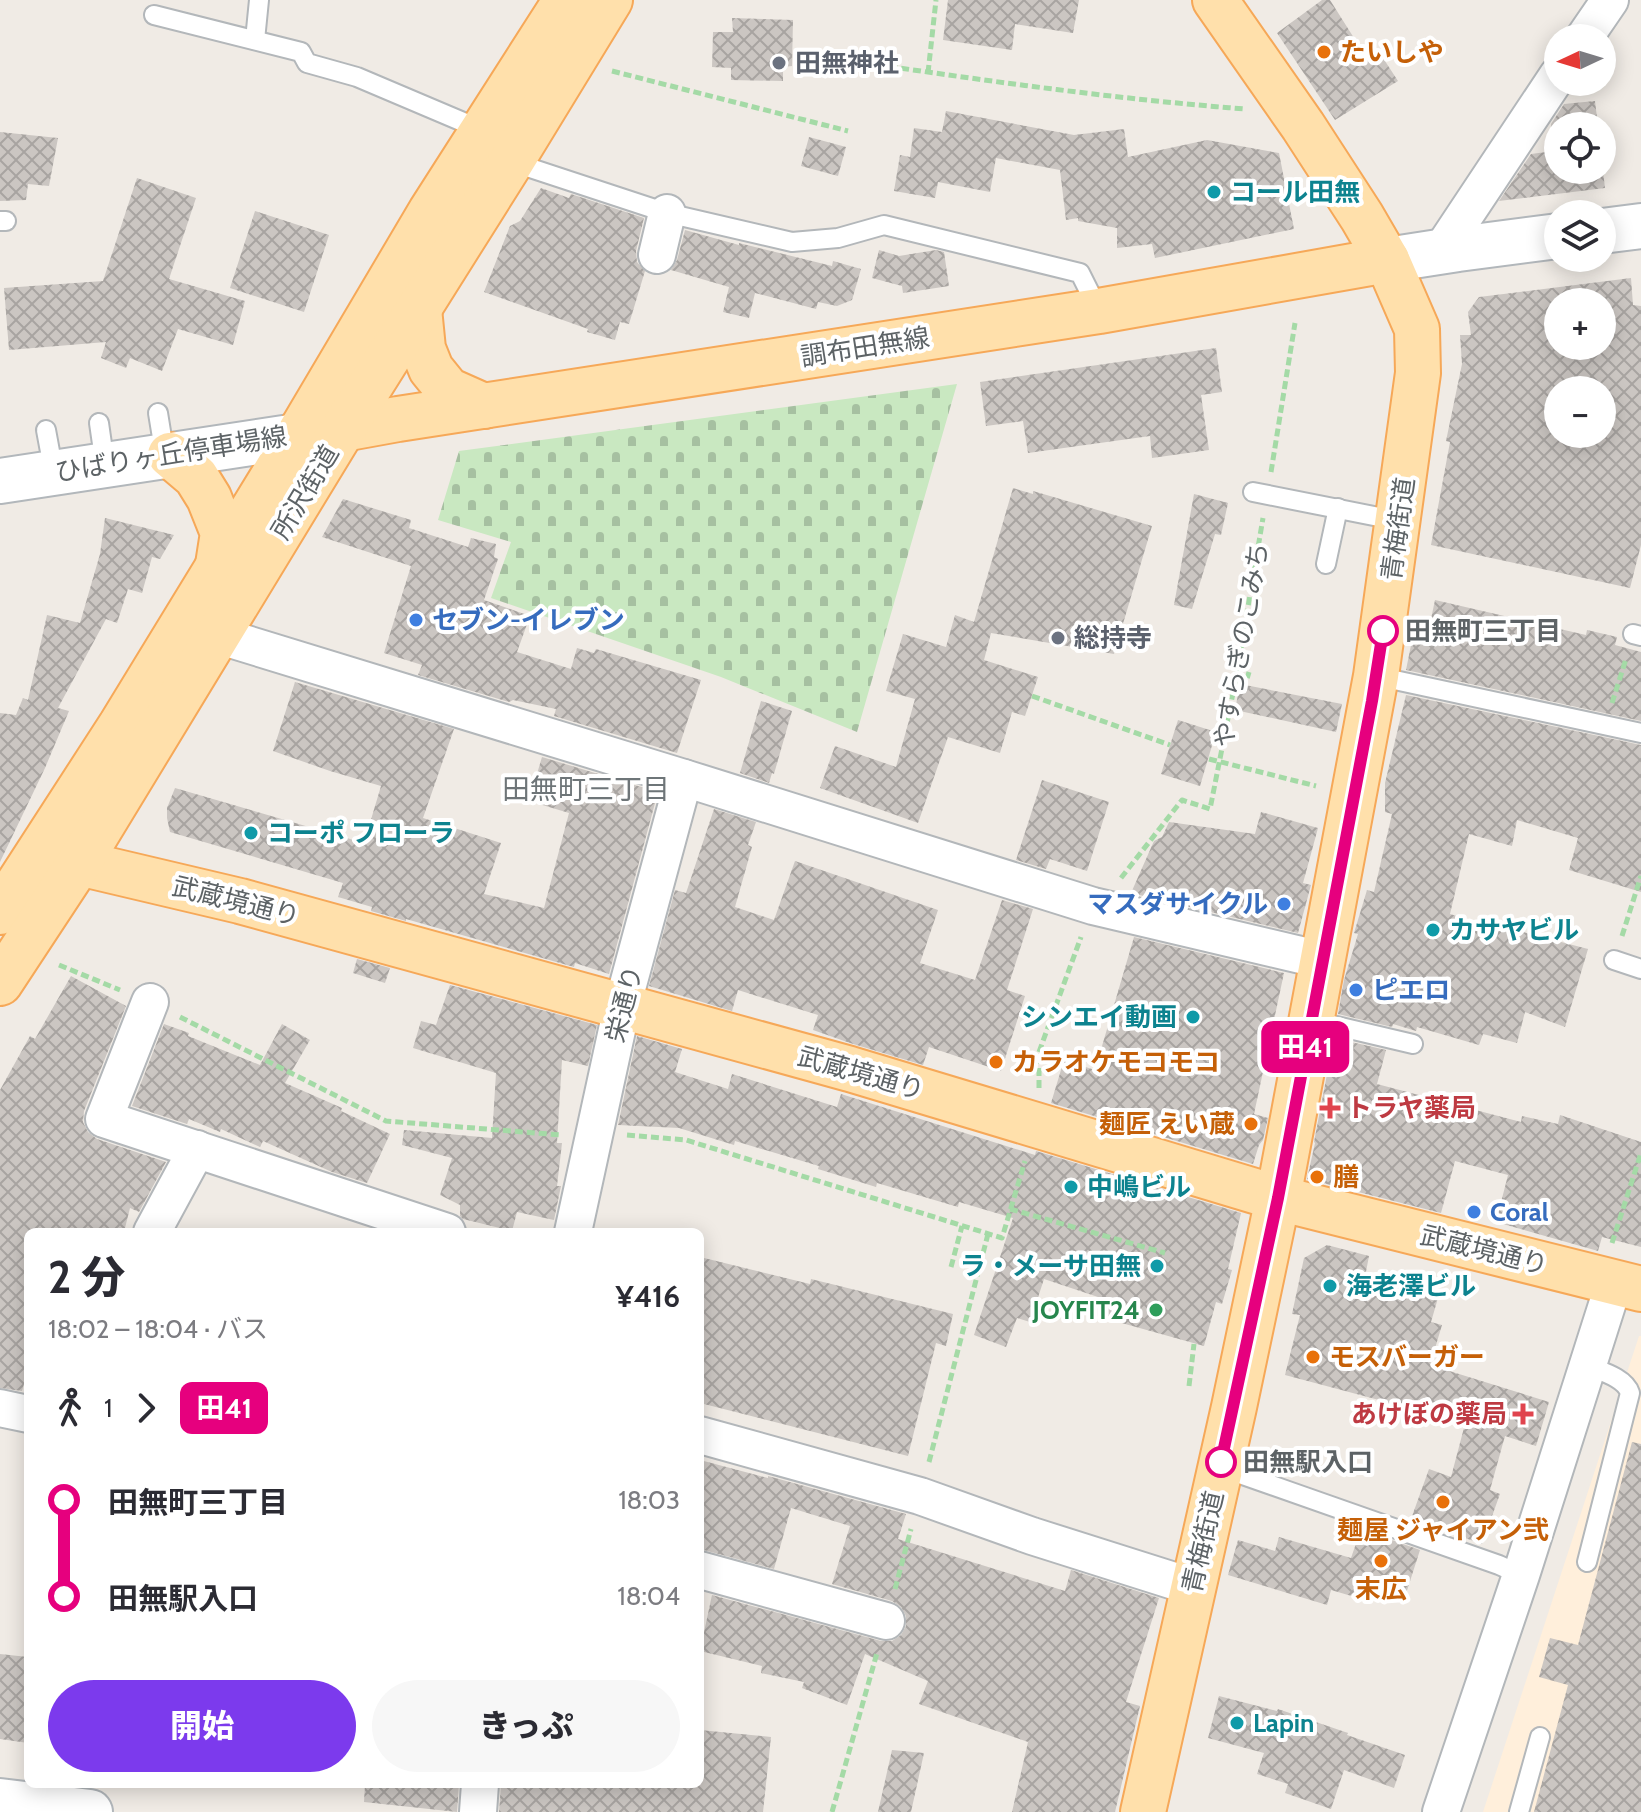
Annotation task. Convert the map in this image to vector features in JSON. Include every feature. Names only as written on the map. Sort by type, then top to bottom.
[{"type":"main road","name":"所沢街道","points":[[6,895],[121,725],[482,130],[566,0]]},
{"type":"main road","name":"所沢街道","points":[[0,983],[79,863],[343,429],[610,0]]},
{"type":"main road","name":"青梅街道","points":[[1143,1812],[1278,1198],[1376,676],[1418,373],[1417,329],[1387,260],[1303,126],[1215,0]]},
{"type":"main road","points":[[1616,229],[1641,226]]},
{"type":"main road","points":[[1387,260],[1544,238]]},
{"type":"main road","name":"調布田無線","points":[[343,429],[1099,311],[1387,260]]},
{"type":"main road","points":[[419,309],[423,349],[431,369],[448,390],[484,406]]},
{"type":"main road","name":"ひばりヶ丘停車場線","points":[[0,481],[343,429]]},
{"type":"main road","points":[[168,455],[196,477],[209,498],[223,533],[218,565]]},
{"type":"main road","name":"武蔵境通り","points":[[79,863],[240,901],[850,1069],[1533,1272],[1619,1284]]},
{"type":"main road","points":[[0,1801],[90,1812]]},
{"type":"street","points":[[1594,24],[1610,0]]},
{"type":"street","points":[[1441,251],[1544,96]]},
{"type":"street","points":[[657,255],[667,213]]},
{"type":"street","points":[[217,635],[1093,906],[1322,960]]},
{"type":"street","name":"栄通り","points":[[574,1228],[622,1007],[684,778]]},
{"type":"street","points":[[150,1002],[104,1119],[435,1228]]},
{"type":"street","points":[[154,1228],[197,1149]]},
{"type":"street","points":[[1441,1812],[1588,1366],[1619,1284]]},
{"type":"street","points":[[0,1408],[24,1413]]},
{"type":"street","points":[[704,1436],[920,1496],[1032,1536],[1193,1587]]},
{"type":"street","points":[[704,1571],[886,1621]]},
{"type":"street","points":[[478,1812],[480,1788]]},
{"type":"lane","points":[[255,40],[259,0]]},
{"type":"lane","points":[[154,15],[301,52],[307,63],[357,77],[482,130]]},
{"type":"lane","points":[[511,162],[667,213],[792,242],[838,238],[884,225],[1080,273],[1099,311]]},
{"type":"lane","points":[[158,413],[168,455]]},
{"type":"lane","points":[[99,423],[105,465]]},
{"type":"lane","points":[[46,430],[54,473]]},
{"type":"lane","points":[[1260,493],[1313,497],[1338,508],[1399,521]]},
{"type":"lane","points":[[1326,564],[1338,508]]},
{"type":"lane","points":[[1376,676],[1641,733]]},
{"type":"lane","points":[[1614,960],[1641,969]]},
{"type":"lane","points":[[1310,1020],[1413,1044]]},
{"type":"lane","points":[[1587,1562],[1630,1393],[1628,1387],[1609,1374],[1588,1366]]},
{"type":"lane","points":[[1220,1467],[1521,1575]]},
{"type":"lane","points":[[1519,1812],[1540,1737]]},
{"type":"path","points":[[928,73],[936,0]]},
{"type":"path","points":[[818,56],[928,73],[1197,106],[1248,109]]},
{"type":"path","points":[[573,61],[848,131]]},
{"type":"path","name":"やすらぎのこみち","points":[[1117,883],[1182,800],[1210,809],[1236,678],[1260,493],[1295,323]]},
{"type":"path","points":[[1605,725],[1637,635]]},
{"type":"path","points":[[1236,678],[1247,679],[1249,672]]},
{"type":"path","points":[[1032,696],[1170,745]]},
{"type":"path","points":[[1209,759],[1327,789]]},
{"type":"path","points":[[1614,960],[1641,876]]},
{"type":"path","points":[[1039,1099],[1039,1052],[1084,927]]},
{"type":"path","points":[[52,962],[150,1002],[386,1121],[686,1140],[1002,1238],[1027,1155]]},
{"type":"path","points":[[1619,1284],[1641,1153]]},
{"type":"path","points":[[1010,1209],[1165,1253]]},
{"type":"path","points":[[951,1267],[962,1226]]},
{"type":"path","points":[[1189,1386],[1194,1344]]},
{"type":"shaded area","points":[[1639,1336],[1641,1812],[1483,1812]]},
{"type":"green space","points":[[957,384],[857,732],[721,677],[491,598],[511,542],[438,520],[459,451]]},
{"type":"building","points":[[948,0],[1079,0],[1073,33],[1015,24],[1012,50],[943,40]]},
{"type":"building","points":[[1322,0],[1330,0],[1371,65],[1383,58],[1398,81],[1335,120],[1277,33]]},
{"type":"building","points":[[732,18],[793,20],[792,66],[783,67],[783,81],[731,80],[731,68],[712,67],[713,32],[733,32]]},
{"type":"building","points":[[1595,101],[1596,112],[1559,112],[1564,104]]},
{"type":"building","points":[[946,111],[1074,135],[1124,129],[1128,157],[1207,140],[1279,153],[1294,229],[1155,258],[1152,244],[1117,248],[1117,228],[1078,221],[1078,218],[1066,220],[1060,170],[996,158],[990,192],[938,182],[935,198],[894,191],[900,155],[910,157],[914,128],[942,132]]},
{"type":"building","points":[[0,132],[58,138],[49,186],[28,184],[26,200],[0,201]]},
{"type":"building","points":[[809,137],[846,147],[838,176],[801,166]]},
{"type":"building","points":[[1544,152],[1544,184],[1605,184],[1605,188],[1499,201],[1531,154]]},
{"type":"building","points":[[137,178],[196,198],[169,279],[245,301],[233,345],[178,329],[162,371],[130,358],[126,368],[101,358],[106,342],[9,350],[4,288],[103,281]]},
{"type":"building","points":[[541,188],[569,198],[571,194],[644,218],[636,251],[637,262],[645,271],[629,324],[620,322],[615,340],[484,292],[510,226],[520,221]]},
{"type":"building","points":[[255,211],[329,235],[304,312],[230,288]]},
{"type":"building","points":[[685,230],[832,266],[833,261],[861,269],[852,300],[837,306],[818,302],[816,309],[755,293],[749,318],[723,312],[729,287],[671,270]]},
{"type":"building","points":[[879,250],[899,256],[936,250],[944,252],[949,286],[903,293],[902,286],[872,278]]},
{"type":"building","points":[[1631,278],[1633,305],[1641,306],[1641,545],[1630,588],[1431,545],[1450,442],[1446,441],[1462,364],[1460,335],[1471,335],[1468,312],[1479,297],[1544,289],[1544,360],[1616,360],[1616,288],[1551,288]]},
{"type":"building","points":[[1216,348],[1222,392],[1201,395],[1209,450],[1152,458],[1150,436],[1028,453],[1023,421],[986,426],[980,382]]},
{"type":"building","points":[[1013,488],[1152,526],[1114,654],[991,633],[984,660],[1038,677],[1025,716],[1012,712],[1000,753],[948,737],[918,823],[820,788],[835,746],[896,767],[915,699],[886,691],[903,634],[946,647],[955,615],[974,622]]},
{"type":"building","points":[[1194,494],[1228,503],[1221,535],[1215,534],[1192,609],[1174,605]]},
{"type":"building","points":[[343,499],[411,520],[409,528],[468,547],[471,538],[496,544],[494,557],[498,559],[484,600],[530,616],[517,652],[571,669],[577,648],[594,653],[596,649],[701,680],[677,753],[554,716],[556,709],[513,700],[509,702],[418,675],[422,665],[384,653],[411,566],[322,537]]},
{"type":"building","points":[[105,518],[174,535],[160,559],[152,557],[142,593],[128,589],[117,623],[106,619],[58,708],[69,711],[0,862],[0,713],[16,715],[23,698],[28,700],[47,615],[80,623],[100,554]]},
{"type":"building","points":[[1435,600],[1586,635],[1587,630],[1617,637],[1615,645],[1641,652],[1641,721],[1406,670],[1413,635],[1427,638]]},
{"type":"building","points":[[295,682],[454,729],[423,818],[501,843],[484,894],[544,908],[569,813],[529,801],[542,757],[658,792],[609,974],[371,911],[372,907],[338,897],[343,883],[170,832],[167,808],[175,788],[364,843],[381,786],[273,751]]},
{"type":"building","points":[[1240,684],[1342,704],[1336,732],[1235,710]]},
{"type":"building","points":[[1406,695],[1641,745],[1641,892],[1569,870],[1578,838],[1517,820],[1512,846],[1469,834],[1450,914],[1514,933],[1515,930],[1588,949],[1565,1027],[1525,1012],[1517,1043],[1483,1034],[1479,1045],[1417,1027],[1416,1031],[1338,1014],[1344,980],[1358,934],[1354,933],[1367,890],[1374,892],[1392,814],[1385,812],[1385,783]]},
{"type":"building","points":[[761,701],[792,711],[769,783],[740,773]]},
{"type":"building","points":[[1178,720],[1216,732],[1200,786],[1161,774]]},
{"type":"building","points":[[1042,780],[1109,802],[1087,871],[1050,859],[1046,869],[1016,860]]},
{"type":"building","points":[[714,809],[756,822],[735,907],[774,920],[795,861],[938,910],[920,963],[975,980],[1002,900],[1033,909],[1007,990],[1025,996],[1001,1071],[929,1047],[923,1065],[850,1043],[813,1030],[818,1015],[738,990],[732,1011],[649,986],[675,890],[686,893]]},
{"type":"building","points":[[1261,812],[1318,828],[1303,883],[1311,885],[1298,933],[1131,893],[1154,841],[1162,837],[1169,822],[1255,834]]},
{"type":"building","name":"シンエイ動画","points":[[1134,937],[1284,973],[1254,1114],[1268,1118],[1253,1164],[1051,1103],[1064,1060],[1095,1070]]},
{"type":"building","points":[[357,959],[390,968],[385,983],[353,973]]},
{"type":"building","points":[[71,976],[126,1006],[84,1111],[83,1122],[88,1132],[97,1139],[166,1162],[139,1212],[130,1208],[125,1228],[24,1228],[22,1391],[0,1388],[0,1090],[30,1036],[35,1039]]},
{"type":"building","points":[[450,985],[597,1025],[588,1066],[562,1060],[557,1143],[562,1143],[557,1186],[561,1186],[554,1220],[517,1212],[513,1228],[500,1228],[463,1219],[460,1205],[440,1195],[452,1158],[402,1145],[404,1130],[492,1138],[496,1073],[413,1048],[421,1021],[436,1025]]},
{"type":"building","points":[[164,1024],[260,1065],[282,1024],[310,1040],[285,1083],[342,1108],[341,1111],[390,1134],[367,1183],[332,1172],[263,1141],[260,1147],[221,1129],[220,1132],[189,1119],[187,1124],[132,1106]]},
{"type":"building","points":[[637,1036],[682,1049],[675,1072],[728,1089],[732,1074],[837,1107],[841,1094],[1035,1155],[1036,1151],[1241,1213],[1228,1269],[1232,1270],[1222,1304],[1216,1302],[1204,1346],[1093,1315],[1098,1297],[1044,1279],[1030,1322],[1017,1318],[1006,1347],[974,1335],[1013,1218],[959,1202],[958,1207],[877,1183],[876,1187],[735,1141],[734,1145],[679,1128],[618,1125]]},
{"type":"building","points":[[1334,1038],[1386,1050],[1377,1084],[1521,1122],[1522,1116],[1558,1124],[1560,1115],[1641,1142],[1641,1247],[1602,1237],[1598,1251],[1496,1222],[1508,1175],[1455,1161],[1441,1213],[1307,1179]]},
{"type":"building","points":[[1327,1245],[1369,1256],[1365,1277],[1438,1298],[1431,1322],[1442,1325],[1430,1365],[1549,1402],[1536,1446],[1505,1436],[1490,1490],[1500,1494],[1482,1544],[1411,1519],[1429,1469],[1451,1477],[1465,1424],[1285,1375],[1300,1315],[1292,1314],[1304,1258]]},
{"type":"building","points":[[704,1258],[810,1284],[811,1279],[953,1314],[946,1346],[936,1343],[908,1456],[704,1404]]},
{"type":"building","points":[[1632,1442],[1641,1444],[1641,1812],[1534,1812],[1568,1685],[1539,1677],[1550,1638],[1578,1645]]},
{"type":"building","points":[[704,1461],[906,1514],[898,1539],[1065,1591],[1071,1570],[1159,1598],[1126,1702],[1140,1706],[1115,1812],[1012,1812],[1028,1742],[919,1704],[928,1681],[865,1654],[847,1705],[802,1688],[804,1682],[761,1673],[762,1666],[704,1652],[704,1632],[712,1595],[881,1641],[892,1641],[901,1635],[906,1626],[906,1616],[901,1607],[892,1601],[832,1584],[850,1526],[791,1508],[774,1569],[704,1550]]},
{"type":"building","points":[[1361,1529],[1420,1550],[1403,1603],[1374,1594],[1372,1602],[1331,1590],[1327,1605],[1228,1575],[1238,1540],[1275,1551],[1279,1537],[1351,1558]]},
{"type":"building","points":[[0,1654],[24,1657],[24,1742],[0,1739]]},
{"type":"building","points":[[1219,1696],[1278,1709],[1405,1755],[1394,1788],[1344,1770],[1331,1809],[1285,1793],[1288,1784],[1257,1774],[1264,1753],[1208,1738]]},
{"type":"building","points":[[704,1730],[771,1737],[763,1812],[499,1812],[501,1788],[704,1788]]},
{"type":"building","points":[[892,1750],[924,1753],[911,1812],[878,1812]]},
{"type":"building","points":[[365,1788],[459,1788],[457,1812],[364,1802]]},
{"type":"bus line","name":"田41","points":[[1221,1462],[1278,1198],[1383,631]]},
{"type":"place","name":"たいしや","points":[[1324,52]]},
{"type":"place","name":"田無神社","points":[[779,63]]},
{"type":"place","name":"コール田無","points":[[1214,192]]},
{"type":"place","name":"セブン-イレブン","points":[[416,620]]},
{"type":"place","name":"田無町三丁目","points":[[1383,631]]},
{"type":"place","name":"総持寺","points":[[1058,638]]},
{"type":"place","name":"コーポ フローラ","points":[[251,833]]},
{"type":"place","name":"マスダサイクル","points":[[1284,904]]},
{"type":"place","name":"カサヤビル","points":[[1433,930]]},
{"type":"place","name":"ピエロ","points":[[1356,990]]},
{"type":"place","name":"シンエイ動画","points":[[1193,1017]]},
{"type":"place","name":"カラオケモコモコ","points":[[996,1062]]},
{"type":"place","name":"トラヤ薬局","points":[[1330,1108]]},
{"type":"place","name":"麺匠 えい蔵","points":[[1251,1124]]},
{"type":"place","name":"膳","points":[[1317,1177]]},
{"type":"place","name":"中嶋ビル","points":[[1071,1187]]},
{"type":"place","name":"Coral","points":[[1474,1212]]},
{"type":"place","name":"ラ・メーサ田無","points":[[1157,1266]]},
{"type":"place","name":"海老澤ビル","points":[[1330,1286]]},
{"type":"place","name":"JOYFIT24","points":[[1156,1310]]},
{"type":"place","name":"モスバーガー","points":[[1313,1357]]},
{"type":"place","name":"あけぼの薬局","points":[[1523,1414]]},
{"type":"place","name":"田無駅入口","points":[[1221,1462]]},
{"type":"place","name":"麺屋 ジャイアン弐","points":[[1443,1502]]},
{"type":"place","name":"末広","points":[[1381,1561]]},
{"type":"place","name":"Lapin","points":[[1237,1723]]},
{"type":"district","name":"田無町三丁目","points":[[586,789]]}]
